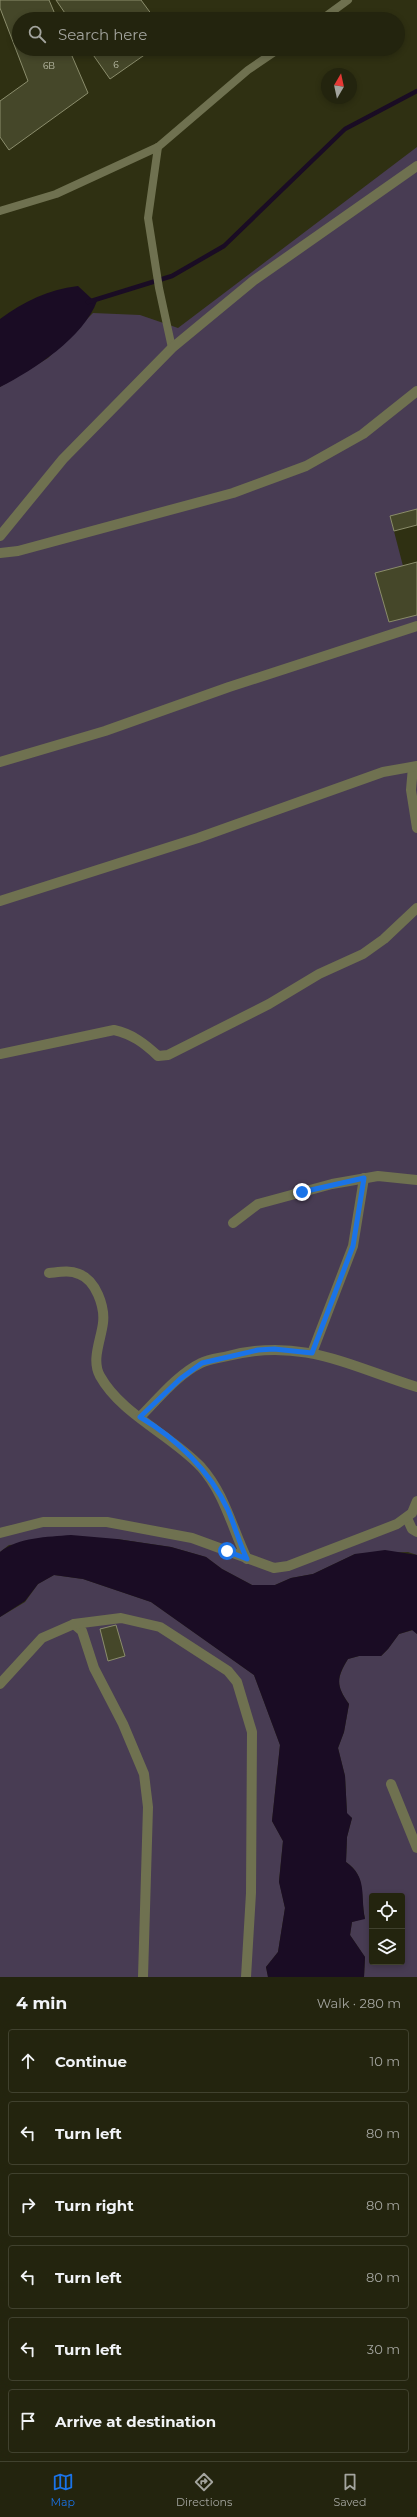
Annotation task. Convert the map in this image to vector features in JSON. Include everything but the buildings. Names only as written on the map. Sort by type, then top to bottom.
[{"type":"street","points":[[0,536],[64,459],[172,348],[253,282],[417,166]]},
{"type":"street","points":[[0,553],[18,551],[226,495],[306,466],[363,434],[417,391]]},
{"type":"street","points":[[0,762],[105,731],[229,687],[417,626]]},
{"type":"street","points":[[0,901],[198,838],[384,772],[415,767],[411,790],[417,828]]},
{"type":"street","points":[[0,1054],[114,1030],[126,1032],[138,1039],[158,1056],[168,1055],[269,1004],[319,974],[363,954],[384,939],[417,908]]},
{"type":"street","points":[[233,1223],[258,1204],[364,1178],[378,1176],[417,1180]]},
{"type":"street","points":[[312,1353],[353,1246],[364,1178]]},
{"type":"street","points":[[49,1274],[68,1271],[81,1274],[92,1284],[100,1299],[103,1317],[96,1369],[114,1394],[140,1417],[178,1445],[202,1468],[228,1510],[247,1559]]},
{"type":"street","points":[[140,1417],[180,1379],[202,1363],[258,1350],[274,1349],[324,1355],[417,1387]]},
{"type":"street","points":[[0,1533],[43,1522],[107,1522],[192,1538],[274,1568],[288,1566],[397,1524],[412,1513],[417,1501]]},
{"type":"street","points":[[407,1518],[412,1529],[417,1532]]},
{"type":"street","points":[[0,1684],[42,1638],[74,1624],[121,1618],[160,1627],[228,1671],[237,1682],[252,1732],[252,1886],[246,1977]]},
{"type":"street","points":[[74,1624],[82,1631],[94,1668],[123,1724],[144,1774],[148,1807],[143,1977]]},
{"type":"street","points":[[390,1784],[417,1848]]},
{"type":"lane","points":[[332,12],[348,0]]},
{"type":"lane","points":[[0,210],[56,194],[158,147],[248,70],[269,56]]},
{"type":"lane","points":[[158,147],[148,218],[159,288],[172,348]]},
{"type":"shaded area","points":[[417,147],[417,509],[390,516],[403,566],[375,573],[389,622],[417,615],[417,1555],[408,1552],[355,1554],[313,1574],[291,1578],[275,1585],[252,1585],[222,1569],[206,1557],[171,1547],[117,1539],[9,1545],[0,1552],[0,387],[48,358],[93,313],[140,315],[178,328]]},
{"type":"shaded area","points":[[78,286],[92,299],[97,301],[81,327],[70,340],[42,362],[0,387],[0,319],[18,307],[46,293]]},
{"type":"shaded area","points":[[71,1535],[117,1539],[171,1547],[206,1557],[222,1569],[252,1585],[275,1585],[291,1578],[313,1574],[355,1554],[385,1550],[417,1555],[417,1634],[412,1630],[399,1634],[381,1656],[359,1656],[348,1659],[341,1672],[339,1682],[342,1692],[349,1704],[344,1732],[338,1748],[345,1776],[347,1813],[352,1818],[347,1837],[346,1862],[358,1874],[360,1880],[365,1919],[352,1922],[350,1935],[365,1957],[364,1977],[268,1977],[266,1967],[278,1952],[285,1908],[279,1882],[283,1841],[272,1821],[280,1745],[254,1675],[151,1602],[83,1579],[54,1575],[38,1584],[25,1601],[0,1617],[0,1552],[16,1543],[24,1541],[43,1537]]},
{"type":"shaded area","points":[[54,1575],[83,1579],[151,1602],[254,1675],[280,1745],[272,1821],[283,1841],[279,1881],[285,1908],[278,1952],[266,1967],[268,1977],[0,1977],[0,1617],[25,1602],[38,1584]]},
{"type":"shaded area","points":[[413,1630],[417,1634],[417,1977],[364,1977],[365,1957],[350,1935],[352,1922],[365,1918],[360,1880],[353,1868],[346,1862],[347,1837],[352,1818],[347,1814],[345,1776],[338,1748],[344,1732],[349,1704],[342,1692],[339,1682],[341,1672],[348,1659],[359,1656],[381,1656],[399,1634]]},
{"type":"waterway","points":[[88,302],[172,276],[224,246],[345,129],[417,91]]},
{"type":"route","points":[[227,1551],[247,1559],[228,1510],[217,1491],[202,1468],[178,1445],[140,1417],[180,1379],[202,1363],[242,1352],[258,1350],[293,1350],[312,1353],[353,1246],[364,1178],[302,1192]]}]
